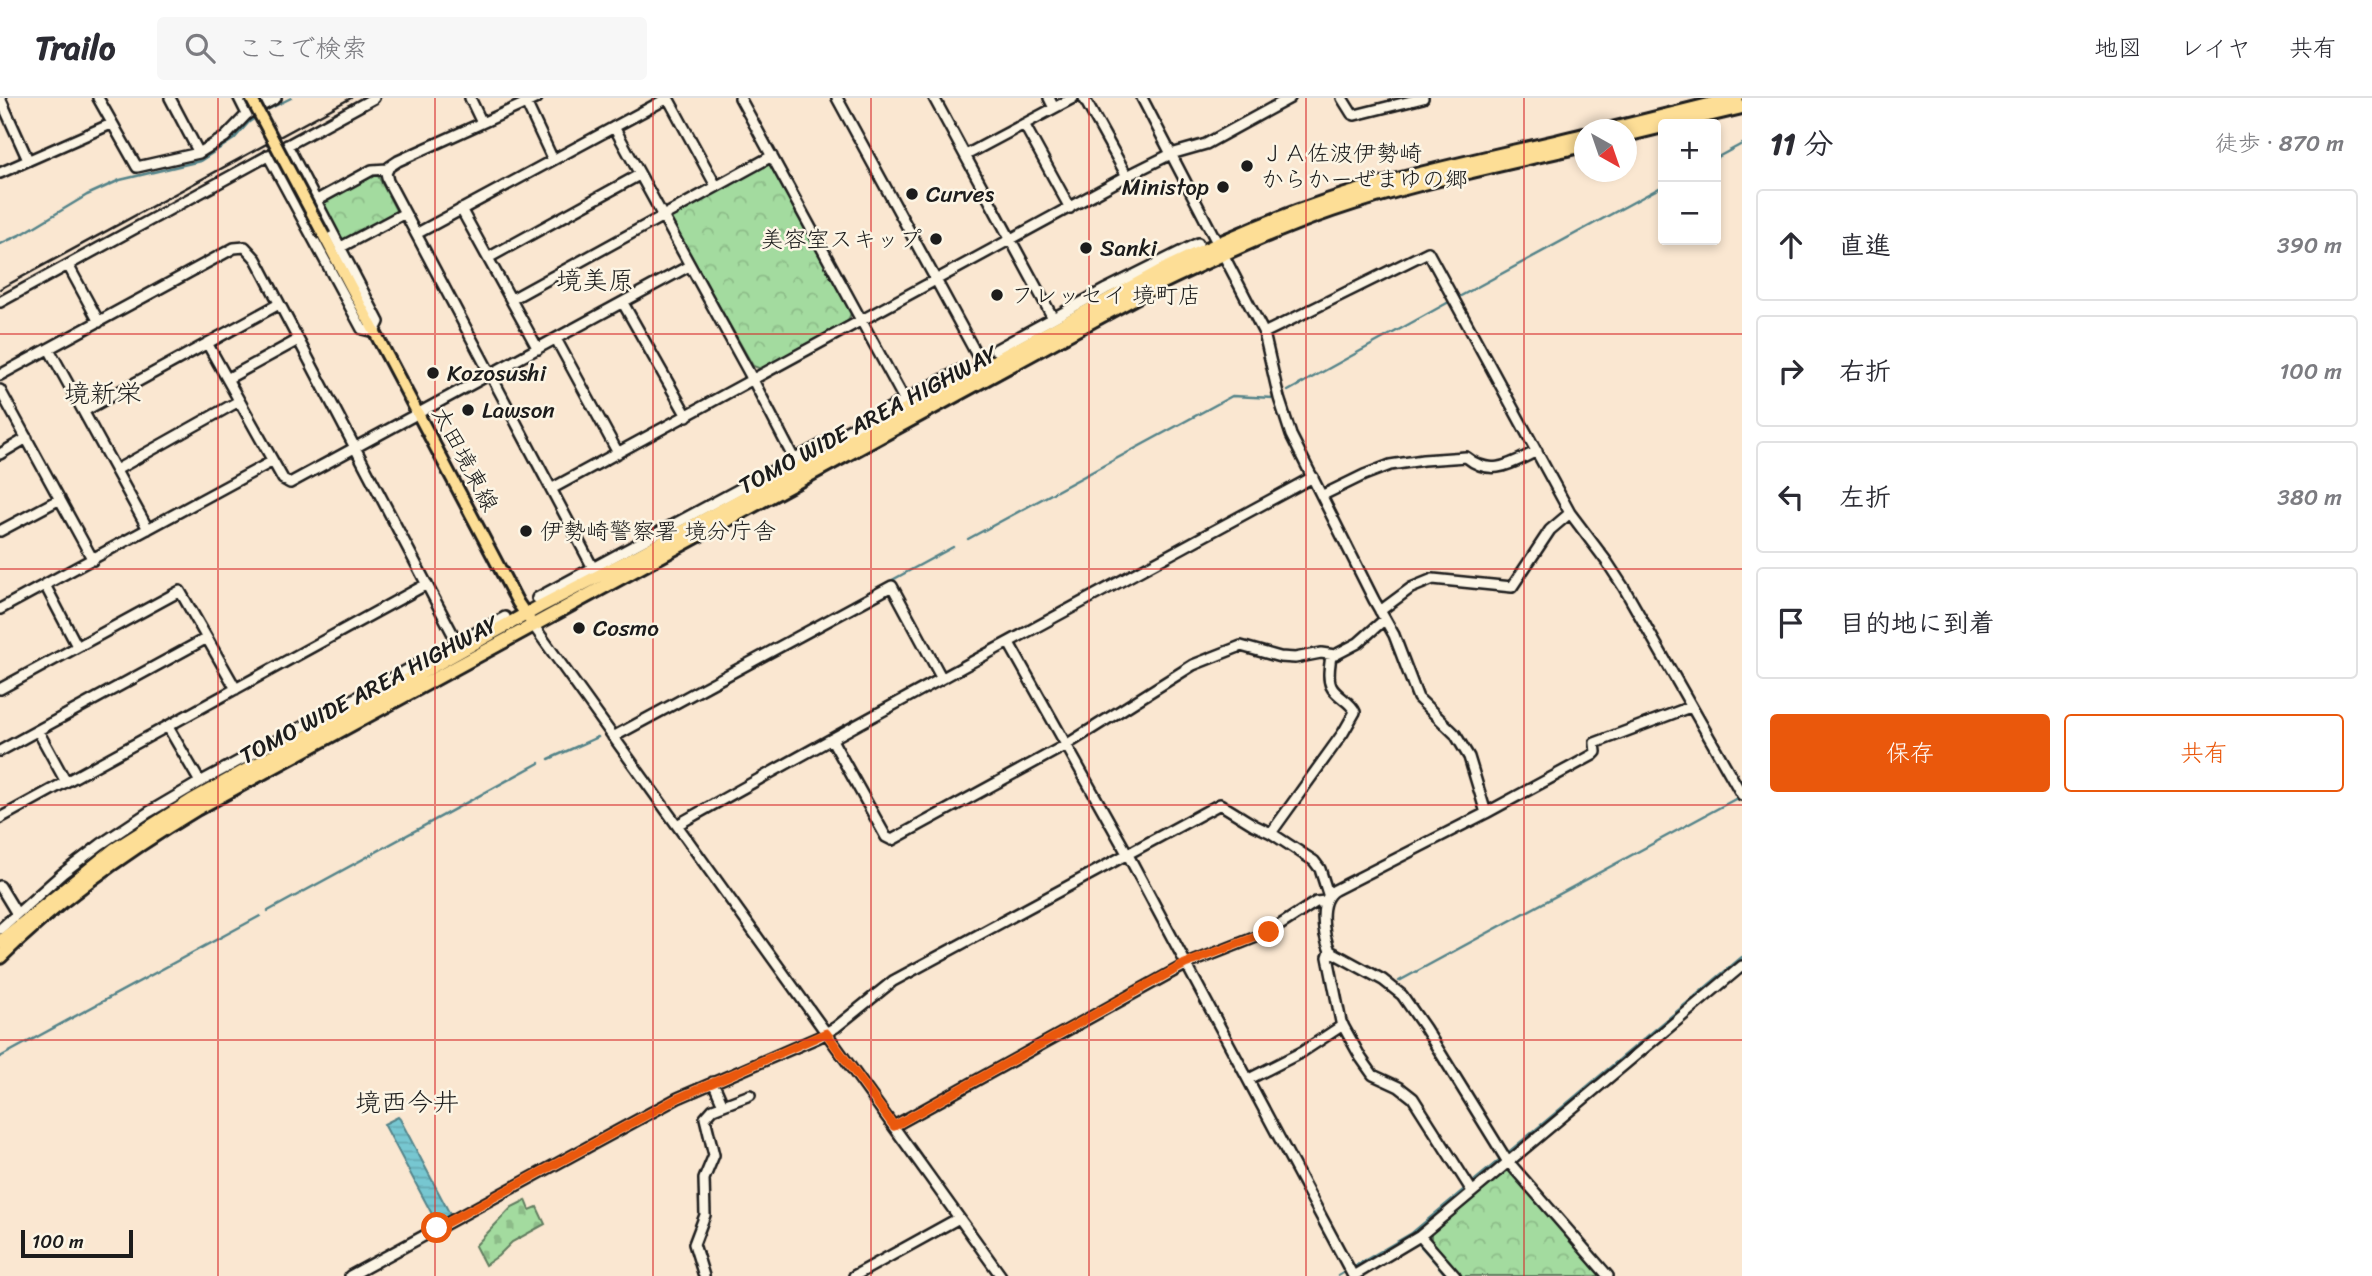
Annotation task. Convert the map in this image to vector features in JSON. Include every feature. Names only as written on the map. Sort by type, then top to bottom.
[{"type":"highway","points":[[1637,123],[1737,98]]},
{"type":"highway","points":[[1691,119],[1742,107]]},
{"type":"highway","points":[[1637,132],[1658,127]]},
{"type":"highway","name":"TOMO WIDE AREA HIGHWAY","points":[[0,942],[80,876],[152,824],[386,693],[530,620],[986,373],[1033,341],[1120,295],[1283,217],[1380,185],[1574,137]]},
{"type":"highway","name":"TOMO WIDE AREA HIGHWAY","points":[[0,957],[86,882],[158,832],[378,708],[639,555],[876,427],[1135,298],[1219,249],[1382,194],[1574,147]]},
{"type":"main road","name":"太田境東線","points":[[251,98],[530,620]]},
{"type":"street","points":[[0,98],[29,160]]},
{"type":"street","points":[[98,98],[137,167],[199,153],[225,137],[264,101],[276,98]]},
{"type":"street","points":[[170,98],[199,153]]},
{"type":"street","points":[[239,98],[247,114]]},
{"type":"street","points":[[0,302],[374,98]]},
{"type":"street","points":[[470,98],[482,123]]},
{"type":"street","points":[[317,201],[372,170],[387,169],[398,161],[525,101],[537,98]]},
{"type":"street","points":[[416,234],[668,98],[716,186]]},
{"type":"street","points":[[740,98],[904,398]]},
{"type":"street","points":[[837,98],[986,373]]},
{"type":"street","points":[[934,98],[1053,317]]},
{"type":"street","points":[[1049,98],[1054,108]]},
{"type":"street","points":[[966,155],[1073,98]]},
{"type":"street","points":[[1084,98],[1128,176]]},
{"type":"street","points":[[1142,98],[1264,333],[1291,435],[1400,648],[1419,698],[1455,734],[1466,750],[1474,766],[1486,813]]},
{"type":"street","points":[[551,489],[1128,176],[1171,154],[1206,144],[1290,98]]},
{"type":"street","points":[[1342,98],[1355,115],[1423,98]]},
{"type":"street","points":[[525,101],[552,160]]},
{"type":"street","points":[[0,173],[111,124]]},
{"type":"street","points":[[1024,124],[1070,208]]},
{"type":"street","points":[[614,127],[794,459]]},
{"type":"street","points":[[268,155],[362,329],[374,332],[379,322],[287,145]]},
{"type":"street","points":[[512,299],[772,156]]},
{"type":"street","points":[[387,169],[388,181],[593,568]]},
{"type":"street","points":[[488,258],[639,175]]},
{"type":"street","points":[[461,209],[538,349]]},
{"type":"street","points":[[341,247],[405,213]]},
{"type":"street","points":[[995,350],[1106,289],[1198,243]]},
{"type":"street","points":[[0,375],[239,246],[245,247],[256,259],[457,642]]},
{"type":"street","points":[[1264,333],[1428,252],[1570,513],[1624,588],[1742,795]]},
{"type":"street","points":[[68,265],[99,321]]},
{"type":"street","points":[[207,343],[285,482],[290,483],[689,266]]},
{"type":"street","points":[[1106,289],[1120,295]]},
{"type":"street","points":[[623,303],[687,416]]},
{"type":"street","points":[[84,411],[279,304]]},
{"type":"street","points":[[1033,341],[1036,327]]},
{"type":"street","points":[[556,339],[618,453]]},
{"type":"street","points":[[227,379],[298,340]]},
{"type":"street","points":[[49,349],[148,529]]},
{"type":"street","points":[[537,598],[962,369]]},
{"type":"street","points":[[0,390],[93,559]]},
{"type":"street","points":[[116,470],[239,401]]},
{"type":"street","points":[[860,423],[876,427]]},
{"type":"street","points":[[0,453],[27,438]]},
{"type":"street","points":[[1323,495],[1371,472],[1397,464],[1466,457],[1474,464],[1501,468],[1537,452]]},
{"type":"street","points":[[0,610],[273,461]]},
{"type":"street","points":[[677,825],[941,677],[1009,643],[1313,477]]},
{"type":"street","points":[[0,531],[60,499]]},
{"type":"street","points":[[832,740],[889,840],[897,838],[1066,746],[1174,676],[1233,648],[1246,646],[1288,658],[1339,654],[1358,643],[1382,615],[1411,588],[1433,579],[1512,587],[1550,530],[1570,513]]},
{"type":"street","points":[[639,555],[652,536]]},
{"type":"street","points":[[0,818],[427,584]]},
{"type":"street","points":[[45,585],[77,646]]},
{"type":"street","points":[[613,737],[892,586],[941,677]]},
{"type":"street","points":[[0,689],[180,591],[236,690]]},
{"type":"street","points":[[0,929],[92,851],[149,812],[505,617]]},
{"type":"street","points":[[530,620],[1001,1276]]},
{"type":"street","points":[[0,738],[3,750],[207,638]]},
{"type":"street","points":[[1009,643],[1128,855],[1353,1276],[1420,1236],[1472,1191],[1505,1157],[1742,966]]},
{"type":"street","points":[[1271,833],[1343,733],[1354,712],[1330,684],[1331,655]]},
{"type":"street","points":[[363,693],[386,693]]},
{"type":"street","points":[[894,1126],[1185,964],[1253,939],[1326,897],[1594,755],[1595,743],[1690,707]]},
{"type":"street","points":[[168,727],[200,782]]},
{"type":"street","points":[[38,731],[66,782]]},
{"type":"street","points":[[350,1276],[678,1098],[826,1033],[893,981],[1220,804],[1271,833],[1318,865],[1326,897],[1324,913],[1330,951],[1328,957],[1343,1025],[1370,1072],[1399,1087],[1413,1098],[1472,1191]]},
{"type":"street","points":[[80,876],[83,864],[92,851]]},
{"type":"street","points":[[0,886],[17,914]]},
{"type":"street","points":[[1330,951],[1383,979],[1402,995],[1505,1157],[1608,1276]]},
{"type":"street","points":[[1249,1079],[1302,1052],[1343,1025]]},
{"type":"street","points":[[713,1082],[723,1105]]},
{"type":"street","points":[[704,1276],[694,1244],[705,1214],[704,1179],[714,1155],[705,1121],[710,1111],[750,1094]]},
{"type":"street","points":[[854,1276],[959,1218]]},
{"type":"street","points":[[1420,1236],[1455,1276]]},
{"type":"green space","points":[[767,164],[770,165],[851,313],[848,321],[761,369],[753,366],[668,220],[669,217]]},
{"type":"green space","points":[[376,172],[397,212],[396,215],[341,243],[319,203]]},
{"type":"green space","points":[[1505,1170],[1510,1171],[1602,1276],[1462,1276],[1431,1240],[1431,1233]]},
{"type":"green space","points":[[526,1200],[530,1210],[537,1207],[545,1224],[512,1242],[485,1265],[475,1246],[512,1207]]},
{"type":"water","points":[[398,1117],[451,1216],[442,1220],[434,1218],[384,1124]]},
{"type":"waterway","points":[[263,112],[291,98]]},
{"type":"waterway","points":[[0,244],[24,233],[87,195],[120,180],[200,161],[234,139],[258,116]]},
{"type":"waterway","points":[[1721,155],[1742,144]]},
{"type":"waterway","points":[[1457,298],[1658,189]]},
{"type":"waterway","points":[[1288,391],[1449,302]]},
{"type":"waterway","points":[[968,539],[1232,396],[1274,398]]},
{"type":"waterway","points":[[710,679],[953,547]]},
{"type":"waterway","points":[[622,726],[699,685]]},
{"type":"waterway","points":[[549,759],[598,737]]},
{"type":"waterway","points":[[268,911],[539,763]]},
{"type":"waterway","points":[[1399,981],[1739,797]]},
{"type":"waterway","points":[[0,1057],[260,916]]},
{"type":"waterway","points":[[1338,1276],[1412,1233],[1742,957]]},
{"type":"waterway","points":[[1418,1243],[1447,1276]]},
{"type":"railway","points":[[0,289],[351,98]]},
{"type":"place","name":"ＪＡ佐波伊勢崎 からかーぜまゆの郷","points":[[1247,166]]},
{"type":"place","name":"Ministop","points":[[1223,187]]},
{"type":"place","name":"Curves","points":[[912,194]]},
{"type":"place","name":"美容室スキップ","points":[[936,239]]},
{"type":"place","name":"Sanki","points":[[1086,248]]},
{"type":"place","name":"フレッセイ 境町店","points":[[997,295]]},
{"type":"place","name":"Kozosushi","points":[[433,373]]},
{"type":"place","name":"Lawson","points":[[468,410]]},
{"type":"place","name":"伊勢崎警察署 境分庁舎","points":[[526,531]]},
{"type":"place","name":"Cosmo","points":[[579,628]]},
{"type":"district","name":"境美原","points":[[595,280]]},
{"type":"district","name":"境新栄","points":[[103,393]]},
{"type":"district","name":"境西今井","points":[[407,1102]]},
{"type":"route","points":[[437,1228],[678,1098],[826,1033],[894,1126],[1185,964],[1269,932]]}]
